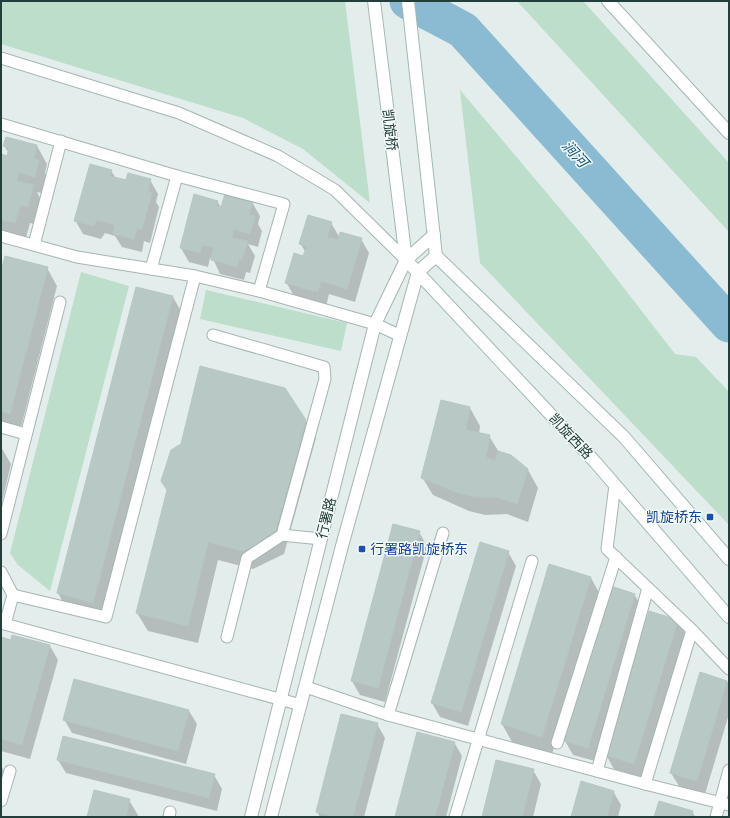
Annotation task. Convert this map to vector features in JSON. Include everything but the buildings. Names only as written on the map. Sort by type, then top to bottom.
[{"type":"main road","name":"凯旋桥","points":[[374,1],[406,260]]},
{"type":"main road","points":[[408,1],[436,256],[624,437],[729,559]]},
{"type":"main road","points":[[608,1],[729,133]]},
{"type":"main road","name":"行署路","points":[[251,817],[375,324],[406,260],[434,235]]},
{"type":"main road","points":[[418,272],[436,256]]},
{"type":"main road","name":"凯旋西路","points":[[406,260],[615,485],[729,617]]},
{"type":"main road","name":"行署路","points":[[271,817],[399,335],[418,272]]},
{"type":"lane","points":[[1,58],[180,113],[278,156],[335,190],[406,260]]},
{"type":"lane","points":[[1,124],[177,176],[284,204],[259,291]]},
{"type":"lane","points":[[34,245],[61,141]]},
{"type":"lane","points":[[151,269],[177,176]]},
{"type":"lane","points":[[1,236],[77,256],[195,276],[259,291],[375,324],[399,335]]},
{"type":"lane","points":[[12,594],[106,617],[195,276]]},
{"type":"lane","points":[[1,534],[60,302]]},
{"type":"lane","points":[[213,335],[324,367],[326,378],[282,535]]},
{"type":"lane","points":[[1,428],[26,434]]},
{"type":"lane","points":[[615,485],[607,549],[692,630],[729,670]]},
{"type":"lane","points":[[388,715],[443,533]]},
{"type":"lane","points":[[227,637],[248,558],[282,535],[321,539]]},
{"type":"lane","points":[[557,743],[616,557]]},
{"type":"lane","points":[[455,817],[532,561]]},
{"type":"lane","points":[[1,572],[12,594],[3,623],[281,698],[301,705]]},
{"type":"lane","points":[[597,771],[648,588]]},
{"type":"lane","points":[[645,784],[692,630]]},
{"type":"lane","points":[[306,687],[388,715],[724,804]]},
{"type":"lane","points":[[716,817],[724,804],[729,770]]},
{"type":"lane","points":[[1,801],[10,771]]},
{"type":"green space","points":[[1,1],[345,1],[370,203],[303,149],[243,118],[1,44]]},
{"type":"green space","points":[[517,1],[583,1],[729,163],[729,232]]},
{"type":"green space","points":[[460,90],[589,243],[675,354],[696,357],[729,392],[729,525],[480,263]]},
{"type":"green space","points":[[81,272],[129,286],[50,591],[18,565],[10,553]]},
{"type":"green space","points":[[206,290],[347,323],[341,351],[200,319]]},
{"type":"waterway","name":"涧河","points":[[408,1],[463,30],[729,324]]},
{"type":"place","name":"凯旋桥东","points":[[710,517]]},
{"type":"place","name":"行署路凯旋桥东","points":[[362,549]]}]
